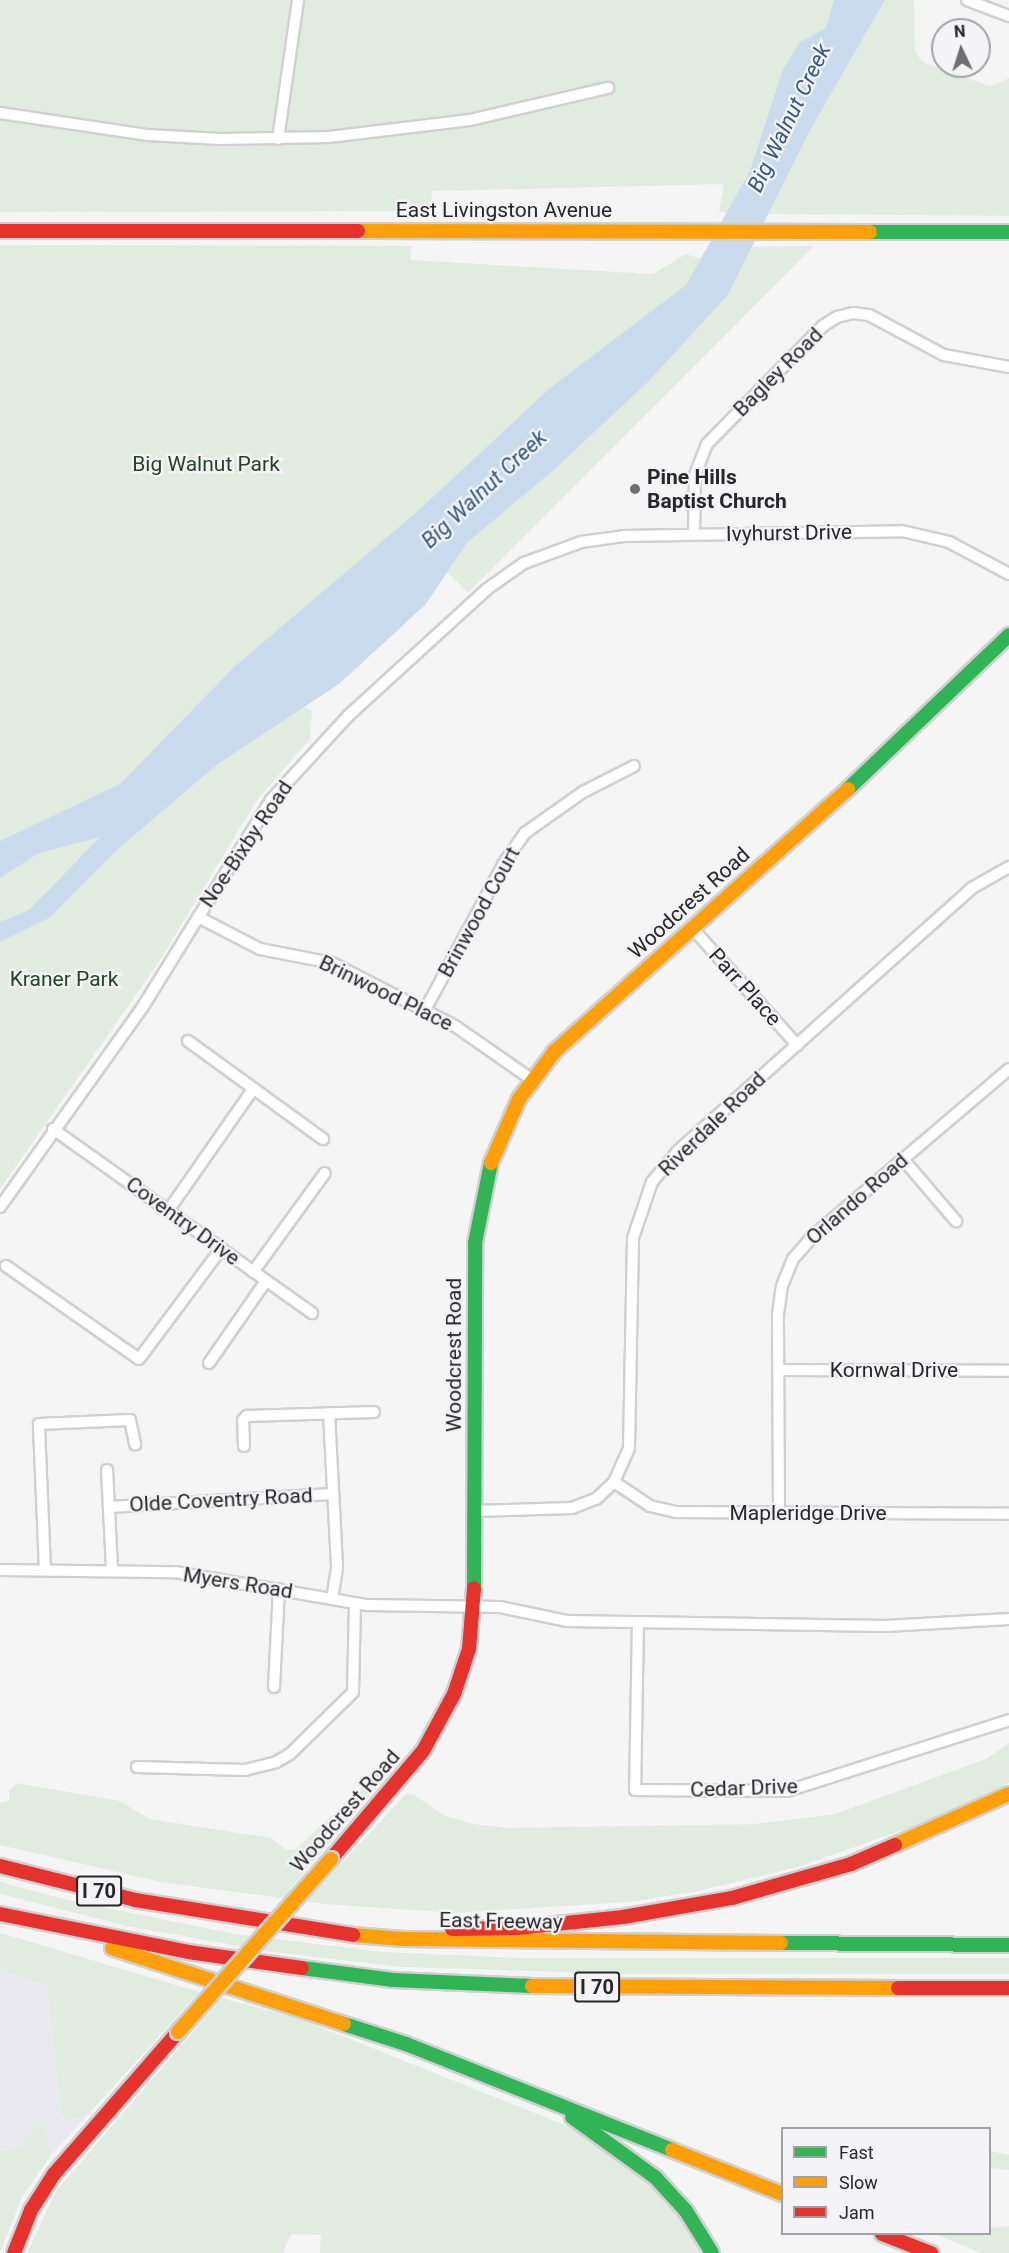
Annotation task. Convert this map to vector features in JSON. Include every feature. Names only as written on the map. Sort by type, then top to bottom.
[{"type":"main road","name":"East Livingston Avenue","points":[[0,231],[1009,231]]},
{"type":"main road","name":"Woodcrest Road","points":[[14,2253],[36,2202],[73,2151],[402,1779],[441,1723],[462,1671],[474,1607],[477,1223],[495,1150],[531,1079],[555,1051],[890,751],[1009,635]]},
{"type":"main road","points":[[200,1911],[327,1924],[469,1929],[656,1913],[732,1898],[819,1875],[910,1840],[1009,1794]]},
{"type":"main road","name":"East Freeway","points":[[0,1866],[135,1900],[328,1933],[403,1939],[1009,1945]]},
{"type":"main road","name":"I 70","points":[[0,1914],[44,1926],[188,1952],[393,1980],[562,1987],[1009,1988]]},
{"type":"main road","points":[[44,1926],[354,2025],[781,2193]]},
{"type":"main road","points":[[937,1945],[1009,1934]]},
{"type":"main road","points":[[554,2103],[655,2177],[686,2211],[712,2253]]},
{"type":"main road","points":[[885,2235],[931,2253]]},
{"type":"street","points":[[278,139],[298,0]]},
{"type":"street","points":[[967,0],[1009,16]]},
{"type":"street","points":[[0,113],[148,135],[278,139],[330,137],[470,120],[608,88]]},
{"type":"street","name":"Bagley Road","points":[[694,534],[695,475],[707,444],[823,326],[837,317],[853,313],[869,315],[944,355],[1009,367]]},
{"type":"street","name":"Ivyhurst Drive","points":[[561,547],[624,536],[902,531],[949,542],[1009,574]]},
{"type":"street","name":"Noe-Bixby Road","points":[[0,1207],[53,1129],[142,1008],[271,800],[348,716],[487,589],[524,563],[561,547]]},
{"type":"street","name":"Brinwood Court","points":[[425,1010],[504,862],[525,833],[583,792],[634,766]]},
{"type":"street","name":"Riverdale Road","points":[[475,1511],[562,1510],[586,1504],[614,1482],[629,1448],[630,1258],[643,1200],[672,1157],[972,888],[1009,867]]},
{"type":"street","name":"Brinwood Place","points":[[198,917],[260,948],[332,963],[425,1010],[484,1044],[531,1079]]},
{"type":"street","name":"Parr Place","points":[[693,929],[796,1045]]},
{"type":"street","points":[[188,1041],[322,1139]]},
{"type":"street","name":"Orlando Road","points":[[780,1512],[779,1302],[793,1259],[814,1235],[1009,1069]]},
{"type":"street","points":[[168,1210],[254,1089]]},
{"type":"street","name":"Coventry Drive","points":[[53,1129],[312,1313]]},
{"type":"street","points":[[903,1159],[956,1221]]},
{"type":"street","points":[[254,1272],[325,1173]]},
{"type":"street","points":[[6,1266],[139,1359],[147,1354],[221,1249]]},
{"type":"street","points":[[209,1363],[266,1281]]},
{"type":"street","name":"Kornwal Drive","points":[[779,1370],[1009,1371]]},
{"type":"street","points":[[244,1446],[243,1420],[247,1416],[374,1412]]},
{"type":"street","points":[[329,1413],[337,1568],[332,1598]]},
{"type":"street","points":[[45,1570],[39,1424],[130,1420],[135,1444]]},
{"type":"street","name":"Olde Coventry Road","points":[[107,1470],[112,1570]]},
{"type":"street","name":"Mapleridge Drive","points":[[614,1482],[662,1510],[1009,1514]]},
{"type":"street","name":"Olde Coventry Road","points":[[109,1507],[333,1494]]},
{"type":"street","name":"Myers Road","points":[[0,1570],[175,1572],[355,1603],[474,1607]]},
{"type":"street","points":[[274,1687],[279,1589]]},
{"type":"street","points":[[137,1767],[245,1770],[276,1762],[290,1754],[353,1692],[355,1603]]},
{"type":"street","points":[[474,1607],[522,1610],[567,1621],[886,1626],[1009,1619]]},
{"type":"street","name":"Cedar Drive","points":[[638,1622],[635,1790],[787,1791],[1009,1720]]},
{"type":"shaded area","points":[[0,1970],[38,1983],[47,1990],[61,2114],[66,2120],[86,2117],[51,2155],[42,2122],[36,2123],[16,2149],[0,2150]]},
{"type":"green space","points":[[0,0],[845,0],[771,163],[744,184],[727,213],[719,211],[724,184],[432,191],[431,211],[0,212]]},
{"type":"green space","points":[[885,0],[914,0],[915,52],[923,62],[931,65],[931,78],[968,78],[990,86],[1009,78],[1009,216],[768,214],[808,134]]},
{"type":"green space","name":"Big Walnut Park","points":[[0,245],[412,246],[410,260],[653,274],[686,254],[701,259],[691,276],[705,277],[73,843],[101,836],[45,893],[63,904],[117,850],[218,764],[304,707],[312,711],[310,739],[257,800],[159,962],[0,1189]]},
{"type":"green space","points":[[814,246],[468,593],[447,572],[467,543],[555,469],[649,381],[728,295],[752,247]]},
{"type":"green space","points":[[1009,1743],[1009,1783],[917,1825],[798,1867],[694,1892],[629,1902],[454,1913],[325,1904],[161,1882],[0,1845],[0,1803],[9,1801],[9,1791],[17,1783],[120,1801],[150,1819],[271,1838],[285,1849],[295,1850],[381,1769],[389,1773],[290,1889],[316,1891],[406,1794],[414,1795],[445,1816],[473,1824],[507,1828],[754,1824],[835,1814],[986,1759]]},
{"type":"green space","points":[[0,1882],[68,1900],[235,1934],[383,1952],[521,1958],[1009,1958],[1009,1974],[628,1974],[401,1967],[265,1951],[127,1926],[0,1894]]},
{"type":"green space","points":[[0,1933],[199,1992],[86,2117],[66,2120],[61,2114],[47,1990],[38,1983],[0,1970]]},
{"type":"green space","points":[[222,1998],[300,2019],[562,2124],[596,2143],[667,2198],[705,2253],[320,2253],[321,2235],[291,2234],[283,2253],[27,2253],[56,2191]]},
{"type":"green space","points":[[43,2122],[51,2155],[22,2197],[0,2253],[0,2150],[16,2149],[36,2123]]},
{"type":"green space","points":[[991,2151],[1009,2155],[1009,2170],[991,2168]]},
{"type":"green space","points":[[1009,2226],[1009,2253],[981,2253],[937,2235],[991,2235],[991,2228]]},
{"type":"water","name":"Big Walnut Creek","points":[[834,0],[885,0],[808,134],[728,295],[649,381],[555,469],[467,543],[425,605],[339,684],[218,764],[117,850],[49,918],[0,942],[0,922],[29,910],[100,837],[39,853],[0,878],[0,841],[120,784],[235,666],[419,510],[550,388],[686,285],[750,171],[783,69],[800,42],[826,28]]},
{"type":"traffic: fast","points":[[870,232],[1009,232]]},
{"type":"traffic: fast","points":[[848,789],[1009,635]]},
{"type":"traffic: fast","points":[[474,1588],[475,1243],[491,1163]]},
{"type":"traffic: fast","points":[[781,1943],[1009,1945]]},
{"type":"traffic: fast","points":[[302,1968],[393,1980],[532,1986]]},
{"type":"traffic: fast","points":[[344,2024],[406,2044],[672,2150]]},
{"type":"traffic: fast","points":[[572,2117],[655,2177],[686,2211],[712,2253]]},
{"type":"traffic: slow","points":[[358,231],[870,232]]},
{"type":"traffic: slow","points":[[491,1163],[519,1099],[555,1051],[848,789]]},
{"type":"traffic: slow","points":[[895,1845],[1009,1794]]},
{"type":"traffic: slow","points":[[178,2032],[331,1859]]},
{"type":"traffic: slow","points":[[353,1935],[403,1939],[781,1943]]},
{"type":"traffic: slow","points":[[112,1948],[344,2024]]},
{"type":"traffic: slow","points":[[532,1986],[898,1988]]},
{"type":"traffic: slow","points":[[672,2150],[781,2194]]},
{"type":"traffic: jam","points":[[0,231],[358,231]]},
{"type":"traffic: jam","points":[[331,1859],[423,1751],[454,1694],[469,1649],[474,1588]]},
{"type":"traffic: jam","points":[[452,1929],[517,1928],[623,1917],[732,1898],[851,1864],[895,1845]]},
{"type":"traffic: jam","points":[[0,1866],[135,1900],[353,1935]]},
{"type":"traffic: jam","points":[[0,1914],[188,1952],[302,1968]]},
{"type":"traffic: jam","points":[[898,1988],[1009,1988]]},
{"type":"traffic: jam","points":[[14,2253],[31,2210],[54,2174],[178,2032]]},
{"type":"traffic: jam","points":[[885,2235],[931,2253]]},
{"type":"place","name":"Pine Hills Baptist Church","points":[[635,489]]},
{"type":"park label","name":"Kraner Park","points":[[64,979]]}]
